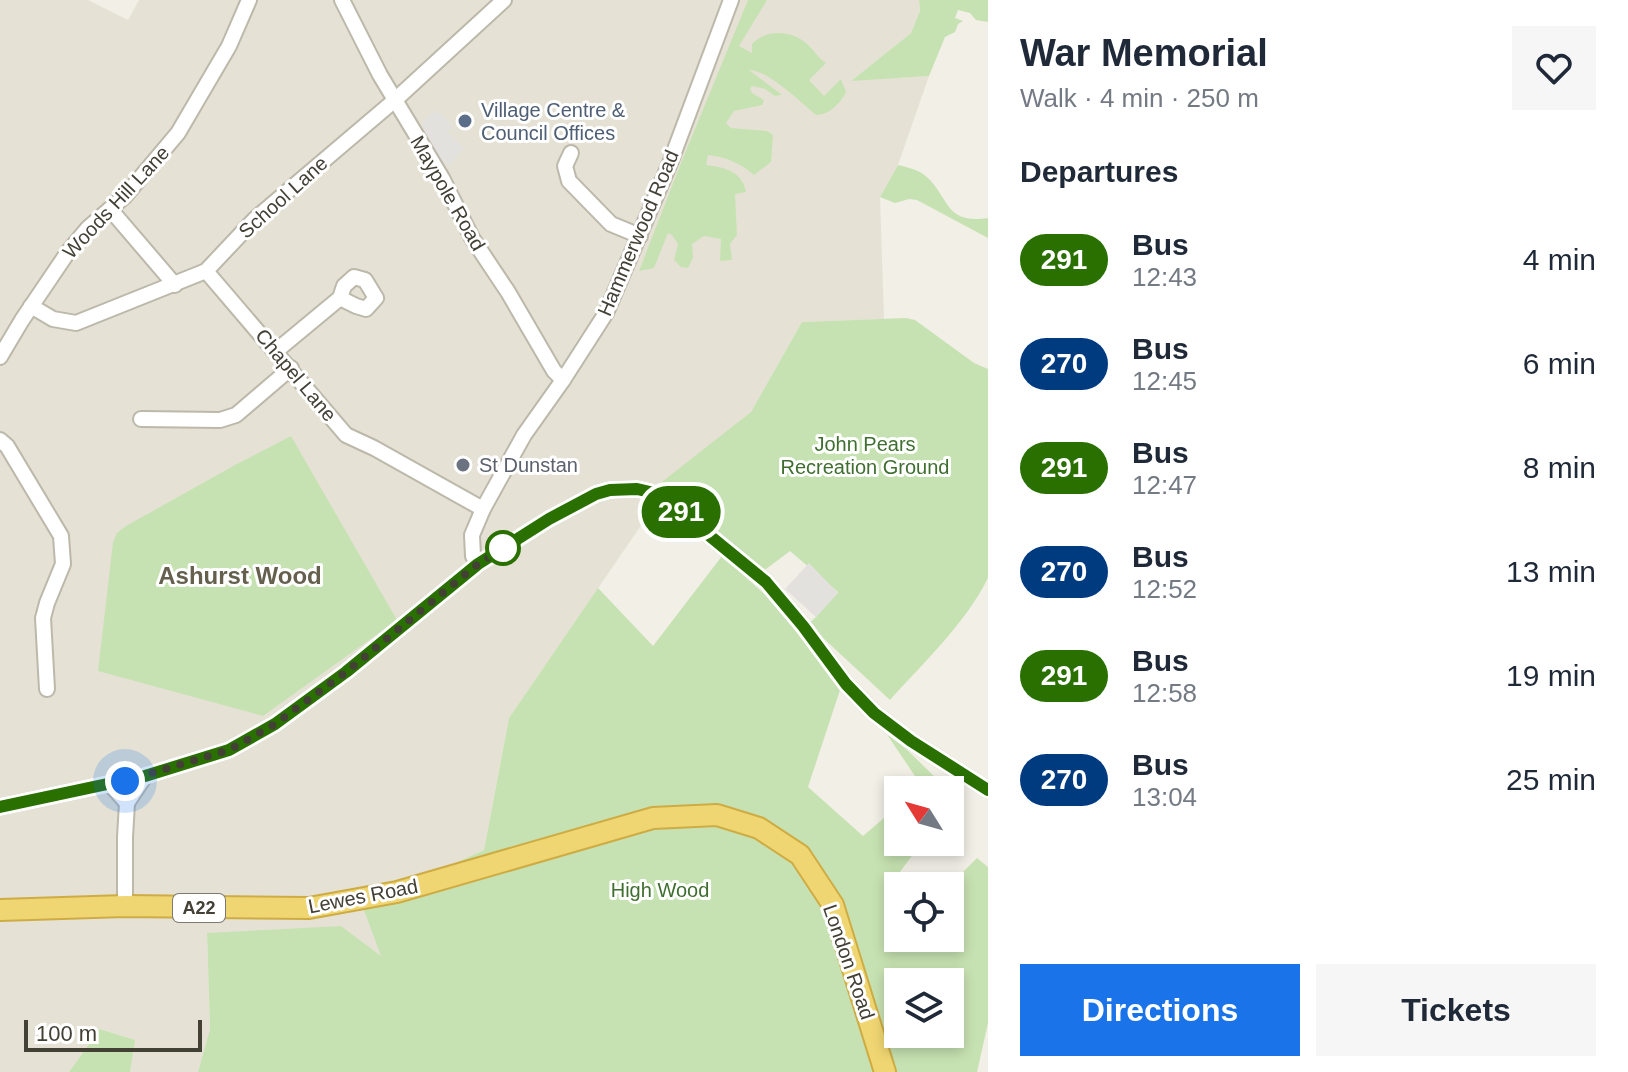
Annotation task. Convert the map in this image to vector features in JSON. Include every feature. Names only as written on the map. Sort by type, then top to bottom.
[{"type":"highway","name":"Lewes Road","points":[[0,910],[125,906],[309,908],[397,892],[653,818],[717,815]]},
{"type":"highway","name":"London Road","points":[[717,815],[759,828],[800,855],[833,905],[885,1072]]},
{"type":"street","name":"Woods Hill Lane","points":[[0,357],[68,252],[88,228],[125,196],[178,133],[229,46],[249,0]]},
{"type":"street","name":"Maypole Road","points":[[342,0],[380,75],[442,178],[472,238],[554,371],[563,380]]},
{"type":"street","name":"School Lane","points":[[31,306],[53,319],[76,323],[206,271],[255,219],[395,100],[504,0]]},
{"type":"street","name":"Hammerwood Road","points":[[478,564],[473,556],[472,535],[483,509],[519,443],[606,313],[640,236],[731,0]]},
{"type":"street","points":[[571,153],[565,166],[569,181],[611,224],[640,236]]},
{"type":"street","points":[[110,209],[175,285]]},
{"type":"street","name":"Chapel Lane","points":[[206,271],[346,435],[483,509]]},
{"type":"street","points":[[276,351],[340,298]]},
{"type":"street","points":[[141,419],[220,420],[236,415],[291,368]]},
{"type":"street","points":[[0,440],[7,446],[61,536],[63,564],[43,618],[47,689]]},
{"type":"street","points":[[0,807],[145,776],[229,750],[275,724],[346,672],[478,564],[549,519],[596,494],[637,489],[666,500],[766,582],[846,684],[874,713],[911,741],[988,790]]},
{"type":"street","points":[[125,906],[127,803],[145,776]]},
{"type":"street","points":[[110,784],[127,803]]},
{"type":"shaded area","points":[[0,0],[88,0],[128,20],[139,0],[919,0],[920,11],[911,33],[852,80],[929,76],[898,165],[880,197],[884,319],[802,322],[751,412],[675,476],[509,718],[484,850],[362,905],[382,957],[265,931],[207,934],[210,1029],[198,1072],[130,1072],[134,1040],[101,1029],[69,1072],[0,1072]]},
{"type":"shaded area","points":[[437,110],[453,126],[447,133],[464,148],[448,167],[421,124]]},
{"type":"shaded area","points":[[809,563],[838,593],[816,617],[785,589]]},
{"type":"green space","points":[[748,0],[767,0],[739,46],[752,53],[752,44],[757,39],[779,33],[801,39],[826,63],[809,80],[824,96],[841,79],[846,92],[834,108],[816,115],[774,81],[749,70],[782,95],[775,96],[765,89],[752,86],[752,93],[764,100],[762,105],[734,111],[726,123],[731,128],[767,131],[773,135],[771,162],[754,175],[732,161],[708,155],[706,165],[737,175],[746,192],[735,194],[737,235],[730,244],[732,260],[720,261],[721,239],[704,236],[692,244],[693,258],[688,268],[681,267],[674,260],[678,244],[668,233],[654,268],[639,271],[681,163]]},
{"type":"green space","points":[[919,0],[988,0],[988,22],[976,20],[970,13],[958,10],[955,18],[963,21],[955,32],[945,37],[929,76],[851,81],[911,33],[920,11]]},
{"type":"green space","points":[[898,165],[923,174],[948,206],[962,217],[988,218],[988,238],[917,200],[895,203],[880,197]]},
{"type":"green space","name":"John Pears Recreation Ground","points":[[915,320],[974,363],[988,369],[988,578],[956,627],[890,700],[808,624],[838,592],[790,551],[762,572],[693,517],[672,491],[658,485],[751,412],[802,322]]},
{"type":"green space","points":[[291,436],[397,620],[263,716],[98,671],[113,542],[117,533]]},
{"type":"green space","name":"High Wood","points":[[722,556],[783,611],[840,690],[808,787],[863,836],[884,818],[884,856],[912,856],[900,872],[884,872],[884,952],[964,952],[963,872],[977,858],[988,867],[988,1023],[977,1072],[198,1072],[210,1029],[207,933],[341,926],[381,956],[362,905],[484,850],[509,718],[598,588],[653,646]]},
{"type":"green space","points":[[892,735],[934,776],[915,776],[888,736]]},
{"type":"green space","points":[[100,1029],[135,1040],[130,1072],[69,1072]]},
{"type":"bus line","name":"291","points":[[0,807],[125,781],[229,750],[275,724],[346,672],[478,564],[549,519],[596,494],[637,489],[666,500],[766,582],[846,684],[874,713],[911,741],[988,790]]},
{"type":"place","name":"Village Centre & Council Offices","points":[[465,121]]},
{"type":"place","name":"St Dunstan","points":[[463,465]]},
{"type":"district","name":"Ashurst Wood","points":[[240,576]]},
{"type":"route","points":[[125,781],[229,750],[275,724],[346,672],[478,564],[503,548]]}]
